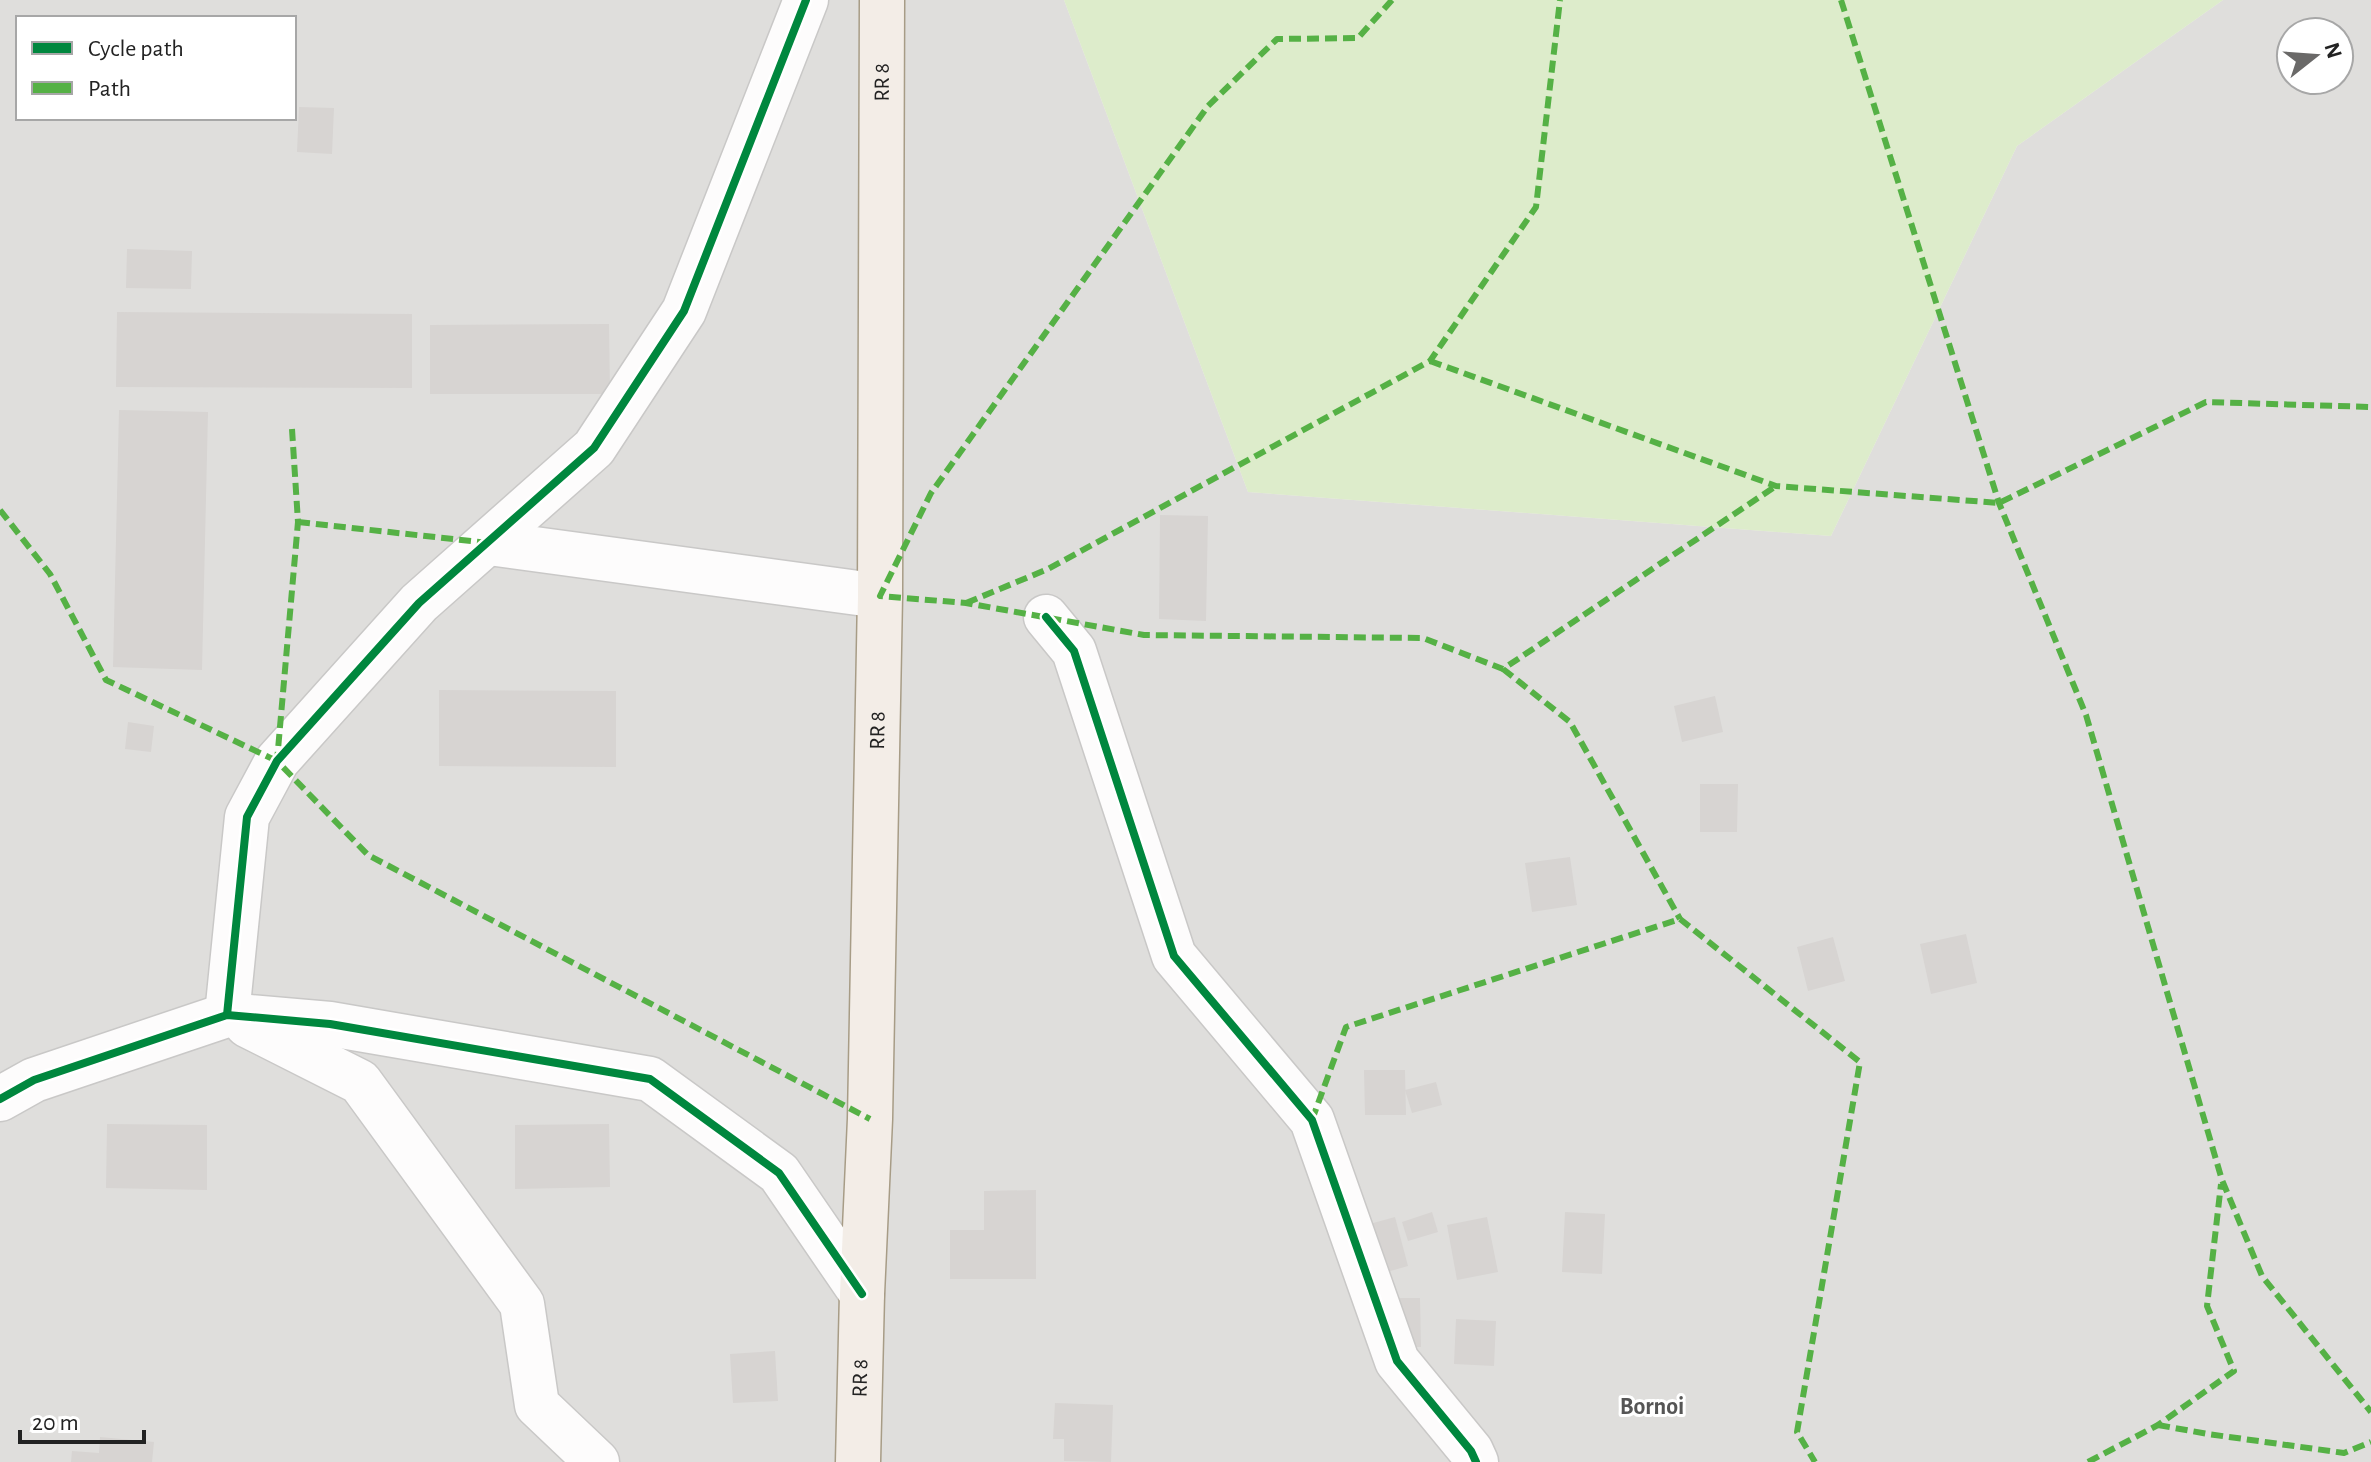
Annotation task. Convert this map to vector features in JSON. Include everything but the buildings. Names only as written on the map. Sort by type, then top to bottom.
[{"type":"main road","name":"RR 8","points":[[858,1462],[870,1119],[880,596],[882,0]]},
{"type":"street","points":[[227,1015],[247,817],[277,761],[419,603],[594,448],[684,311],[806,0]]},
{"type":"street","points":[[489,543],[880,596]]},
{"type":"street","points":[[1046,617],[1074,651],[1174,956],[1312,1120],[1397,1361],[1471,1451],[1476,1462]]},
{"type":"street","points":[[227,1015],[360,1082],[522,1304],[537,1405],[597,1462]]},
{"type":"street","points":[[0,1099],[34,1080],[227,1015],[330,1024],[650,1079],[779,1173],[862,1294]]},
{"type":"shaded area","points":[[0,0],[1064,0],[1248,492],[1831,536],[2017,146],[2223,0],[2371,0],[2371,1462],[0,1462]]},
{"type":"green space","points":[[1064,0],[2223,0],[2017,146],[1831,536],[1248,492]]},
{"type":"marked path","points":[[1392,0],[1358,38],[1277,39],[1208,106],[931,493],[880,596],[966,603],[1144,635],[1423,638],[1503,669],[1776,486]]},
{"type":"marked path","points":[[966,603],[1048,569],[1430,361],[1536,207],[1560,0]]},
{"type":"marked path","points":[[1841,0],[1999,503],[2086,715],[2222,1180],[2262,1276],[2371,1412]]},
{"type":"marked path","points":[[1430,361],[1776,486],[1999,503],[2206,402],[2371,407]]},
{"type":"marked path","points":[[292,429],[298,522],[277,761],[368,855],[870,1119]]},
{"type":"marked path","points":[[0,510],[50,574],[106,680],[277,761]]},
{"type":"marked path","points":[[298,522],[489,543]]},
{"type":"marked path","points":[[1503,669],[1570,722],[1680,919]]},
{"type":"marked path","points":[[1312,1120],[1346,1027],[1680,919],[1860,1062],[1797,1432],[1815,1462]]},
{"type":"marked path","points":[[2088,1462],[2158,1425],[2234,1371],[2207,1306],[2221,1184]]},
{"type":"marked path","points":[[2158,1425],[2344,1453],[2371,1442]]},
{"type":"cycle path","points":[[227,1015],[247,817],[277,761],[419,603],[594,448],[684,311],[806,0]]},
{"type":"cycle path","points":[[1046,617],[1074,651],[1174,956],[1312,1120],[1397,1361],[1471,1451],[1476,1462]]},
{"type":"cycle path","points":[[0,1099],[34,1080],[227,1015],[330,1024],[650,1079],[779,1173],[862,1294]]},
{"type":"district","name":"Bornoi","points":[[1652,1407]]}]
